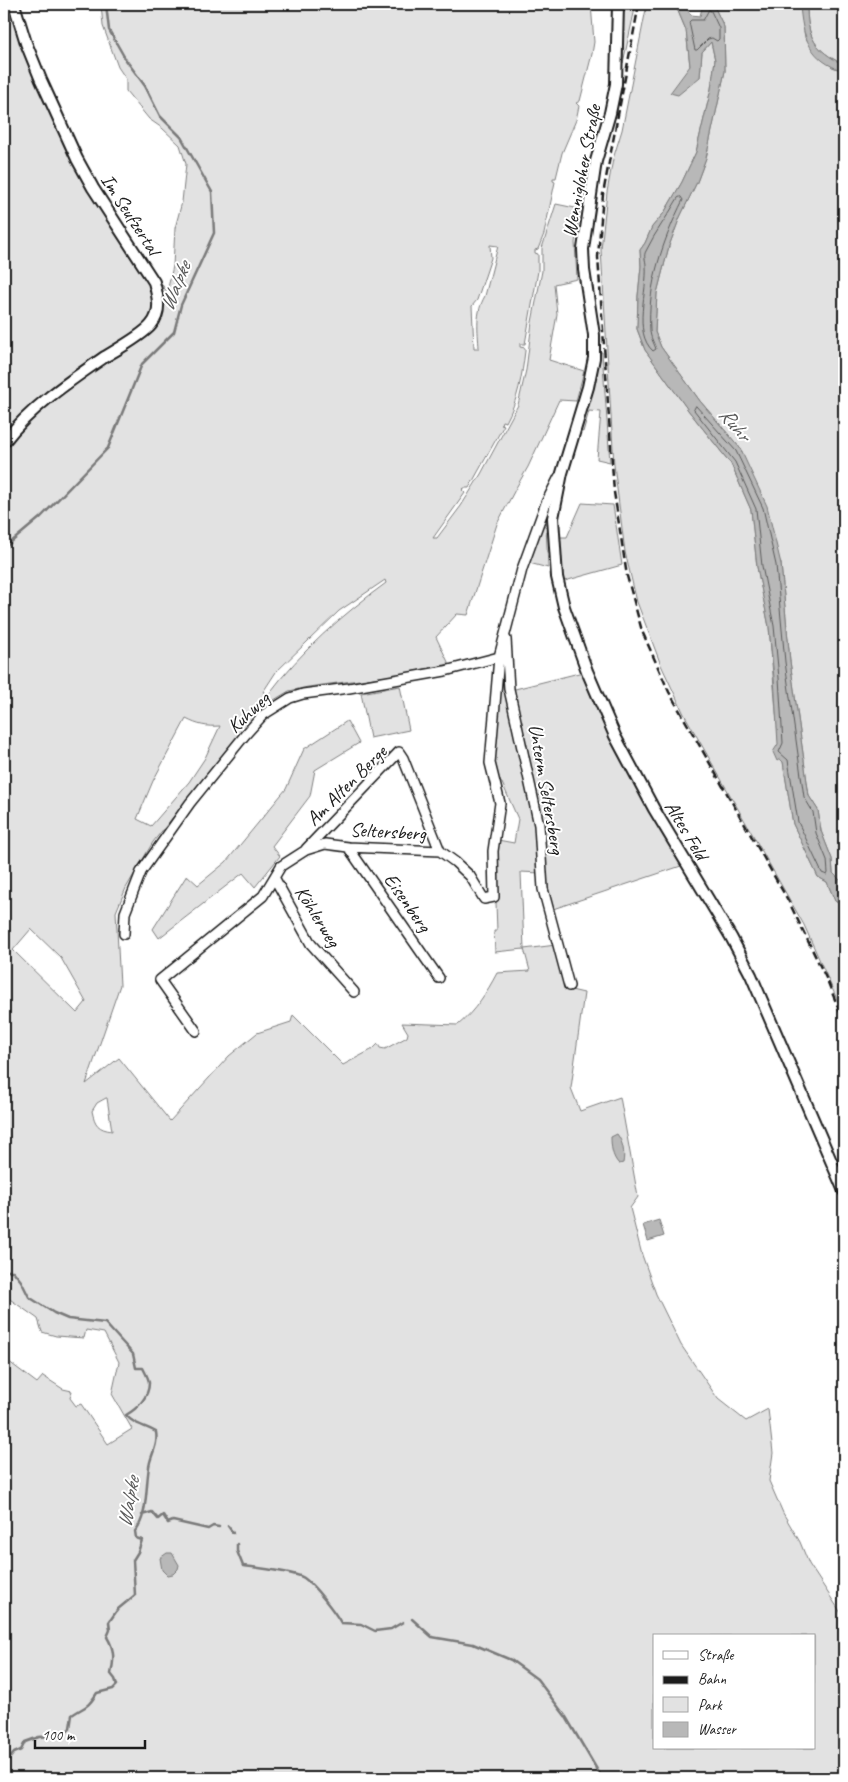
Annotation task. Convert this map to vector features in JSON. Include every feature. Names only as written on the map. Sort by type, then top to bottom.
[{"type":"main road","name":"Im Seufzertal","points":[[4,442],[39,406],[74,378],[150,326],[158,308],[159,298],[154,282],[93,188],[77,158],[41,80],[26,43],[14,4]]},
{"type":"main road","name":"Wennigloher Straße","points":[[562,473],[588,387],[594,358],[594,335],[584,270],[583,249],[596,161],[616,84],[618,4]]},
{"type":"main road","name":"Altes Feld","points":[[562,473],[553,518],[557,577],[564,607],[588,673],[615,736],[654,809],[731,937],[751,975],[844,1191]]},
{"type":"street","name":"Wennigloher Straße","points":[[499,657],[522,570],[541,516],[562,473]]},
{"type":"street","points":[[541,516],[553,518]]},
{"type":"street","name":"Unterm Seltersberg","points":[[506,626],[509,689],[540,825],[543,889],[569,986]]},
{"type":"street","name":"Seltersberg","points":[[196,1031],[160,980],[263,896],[275,879],[281,866],[306,850],[325,844],[348,847],[440,851],[470,876],[484,899],[494,897],[493,851],[500,803],[490,763],[499,657]]},
{"type":"street","name":"Kuhweg","points":[[124,934],[124,913],[142,872],[190,803],[245,735],[264,716],[290,698],[303,694],[426,674],[499,657]]},
{"type":"street","name":"Am Alten Berge","points":[[306,850],[399,752],[440,851]]},
{"type":"street","name":"Eisenberg","points":[[348,847],[439,978]]},
{"type":"street","name":"Köhlerweg","points":[[275,879],[311,944],[354,992]]},
{"type":"green space","points":[[4,4],[19,4],[30,43],[62,117],[94,182],[167,292],[173,266],[175,228],[182,202],[186,164],[180,145],[149,119],[126,91],[126,79],[118,67],[103,26],[101,4],[591,4],[594,42],[592,54],[580,101],[576,103],[579,106],[576,120],[562,153],[556,178],[553,178],[555,182],[544,234],[538,249],[535,250],[535,253],[538,254],[538,271],[525,344],[520,344],[520,347],[525,348],[525,351],[521,379],[516,396],[506,422],[502,421],[501,424],[504,425],[469,488],[462,490],[465,493],[433,538],[437,538],[461,506],[481,474],[518,405],[526,370],[532,322],[542,271],[542,248],[556,204],[580,209],[575,243],[577,279],[554,284],[557,314],[549,360],[584,371],[576,401],[559,400],[528,467],[497,524],[468,615],[457,614],[436,637],[449,664],[396,675],[308,687],[289,691],[274,700],[248,724],[153,842],[126,888],[116,912],[120,985],[86,1084],[119,1058],[170,1121],[229,1056],[257,1033],[291,1022],[293,1015],[343,1065],[373,1049],[378,1044],[380,1048],[385,1049],[407,1037],[408,1033],[402,1023],[458,1025],[480,1001],[497,973],[530,971],[524,949],[556,945],[567,989],[584,993],[571,1088],[580,1111],[620,1097],[638,1197],[630,1208],[642,1255],[656,1294],[681,1345],[718,1399],[746,1421],[768,1409],[773,1453],[769,1481],[809,1564],[844,1616],[844,1778],[4,1778],[4,1358],[37,1383],[43,1376],[63,1389],[72,1391],[70,1398],[76,1406],[81,1404],[108,1444],[132,1429],[112,1394],[119,1362],[104,1333],[86,1330],[84,1338],[56,1336],[42,1332],[38,1319],[4,1295],[4,1278],[7,1269],[4,1265]],"holes":[[[490,245],[498,246],[478,315],[479,348],[474,348],[472,306],[477,300],[491,258]],[[385,580],[386,583],[323,634],[294,663],[268,695],[263,692],[276,672],[339,611]],[[186,719],[202,725],[220,726],[205,758],[189,782],[151,826],[137,819],[153,781]],[[31,929],[61,958],[86,1002],[77,1013],[13,950]],[[107,1098],[112,1131],[98,1126],[94,1120],[92,1111],[97,1103]]]},
{"type":"green space","points":[[624,4],[636,4],[623,63],[623,6]]},
{"type":"green space","points":[[647,4],[675,4],[686,30],[690,66],[700,77],[702,52],[711,42],[715,60],[711,89],[696,152],[682,182],[664,213],[652,227],[640,250],[641,266],[637,329],[645,350],[688,410],[731,464],[751,510],[757,567],[769,627],[780,759],[783,761],[793,824],[818,877],[827,882],[835,901],[840,904],[839,907],[844,912],[844,1015],[804,925],[684,714],[661,665],[637,602],[625,552],[614,465],[601,250],[607,192],[613,159],[622,130]]},
{"type":"green space","points":[[713,4],[800,4],[805,38],[832,67],[844,71],[844,884],[833,873],[832,859],[821,831],[818,810],[809,796],[790,661],[781,564],[740,448],[700,401],[661,347],[655,332],[657,293],[669,246],[706,158],[725,71],[724,27]]},
{"type":"green space","points":[[807,4],[844,4],[844,43],[841,45],[844,48],[844,65],[826,54],[814,41],[807,16]]},
{"type":"green space","points":[[599,352],[602,352],[610,462],[597,459],[601,412],[589,411],[583,432],[579,430]]},
{"type":"green space","points":[[582,503],[613,505],[622,565],[561,582],[557,537],[567,537]]},
{"type":"green space","points":[[541,525],[546,526],[548,568],[529,563]]},
{"type":"green space","points":[[502,655],[536,817],[540,873],[521,872],[524,949],[495,952],[494,931],[497,931],[496,903],[499,893],[497,883],[498,840],[514,843],[518,819],[502,783],[497,782],[493,765]]},
{"type":"green space","points":[[587,671],[639,791],[681,866],[553,909],[548,887],[541,809],[527,760],[521,720],[511,690]]},
{"type":"green space","points":[[400,686],[409,730],[370,738],[361,693]]},
{"type":"green space","points":[[347,721],[359,743],[315,770],[310,796],[272,846],[280,856],[255,887],[243,873],[159,938],[153,929],[187,875],[198,885],[226,862],[286,789],[304,749]]},
{"type":"water","points":[[675,4],[683,4],[691,15],[700,16],[703,4],[713,4],[724,27],[725,71],[706,158],[669,246],[657,293],[655,332],[661,347],[700,401],[740,448],[767,506],[781,564],[790,661],[809,796],[818,810],[821,831],[832,859],[833,873],[844,884],[844,912],[839,906],[840,904],[835,901],[827,882],[818,877],[793,824],[783,762],[780,759],[777,761],[773,752],[778,744],[774,678],[769,627],[757,567],[751,510],[731,464],[688,410],[645,350],[637,329],[641,266],[640,250],[652,227],[664,213],[682,182],[696,152],[711,89],[715,60],[711,42],[702,52],[700,77],[678,95],[670,93],[690,66],[686,30]]},
{"type":"water","points":[[800,4],[807,4],[807,16],[814,41],[826,54],[844,65],[844,71],[832,67],[823,61],[810,46],[803,27]]},
{"type":"water","points":[[617,1134],[621,1140],[624,1152],[623,1163],[619,1164],[613,1155],[611,1144],[611,1137]]},
{"type":"water","points":[[659,1220],[664,1236],[648,1241],[643,1225]]},
{"type":"water","points":[[167,1553],[172,1553],[179,1565],[173,1574],[167,1575],[162,1570],[160,1558]]},
{"type":"waterway","name":"Walpke","points":[[4,548],[41,517],[108,448],[142,364],[174,332],[181,305],[214,233],[212,192],[181,137],[160,116],[145,86],[126,60],[109,30],[106,4]]},
{"type":"waterway","name":"Walpke","points":[[4,1271],[13,1271],[21,1281],[29,1297],[54,1313],[68,1319],[105,1323],[133,1354],[136,1368],[143,1368],[149,1381],[145,1398],[126,1415],[136,1423],[156,1432],[156,1444],[148,1470],[145,1508],[143,1517],[135,1531],[136,1538],[142,1540],[133,1560],[135,1595],[118,1609],[109,1622],[110,1630],[107,1637],[113,1655],[111,1674],[117,1685],[113,1689],[97,1693],[88,1705],[72,1715],[70,1728],[64,1735],[39,1737],[25,1742],[21,1750],[14,1753],[4,1765]]},
{"type":"waterway","points":[[142,1515],[152,1512],[158,1519],[163,1515],[168,1523],[173,1521],[208,1529],[213,1526],[219,1527]]},
{"type":"waterway","points":[[228,1526],[233,1533]]},
{"type":"waterway","points":[[237,1544],[237,1551],[243,1566],[285,1572],[304,1578],[324,1599],[341,1623],[361,1624],[375,1631],[391,1629],[403,1622]]},
{"type":"waterway","points":[[412,1619],[432,1637],[473,1644],[511,1660],[537,1679],[566,1717],[602,1778]]},
{"type":"railway","points":[[639,4],[603,194],[598,257],[614,492],[627,576],[642,631],[669,692],[789,902],[827,980],[844,1022]]},
{"type":"water label","name":"Ruhr","points":[[735,424]]}]
